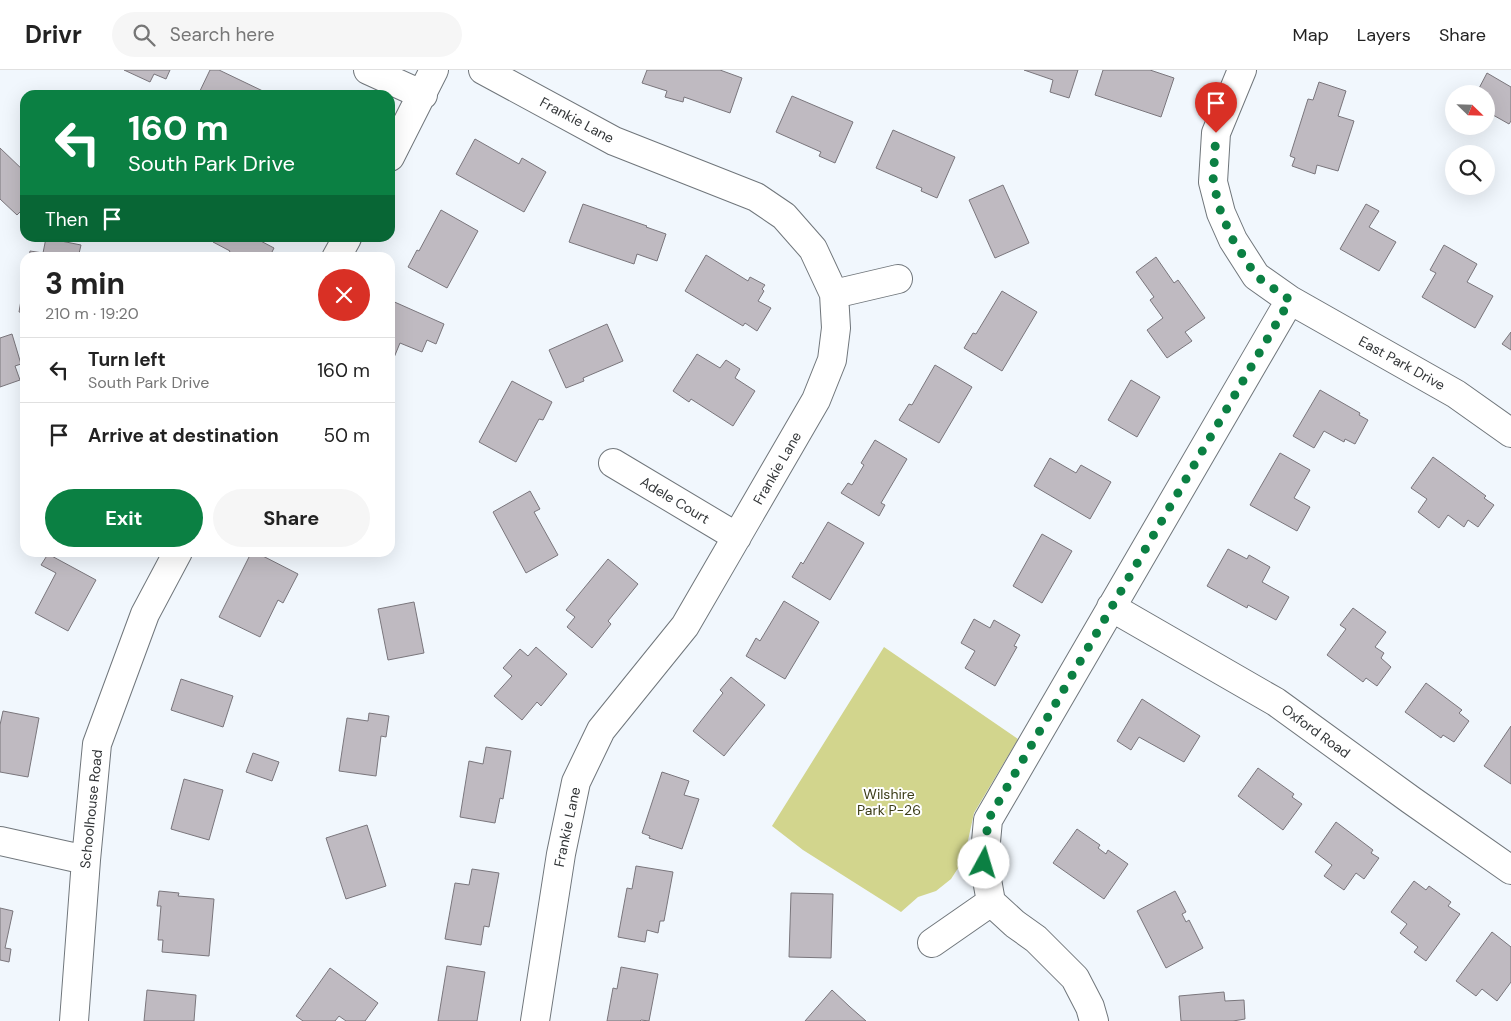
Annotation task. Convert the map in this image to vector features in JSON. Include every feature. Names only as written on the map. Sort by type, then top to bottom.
[{"type":"street","points":[[368,70],[423,95]]},
{"type":"street","points":[[395,147],[423,95],[434,70]]},
{"type":"street","name":"Frankie Lane","points":[[483,70],[614,141],[756,197],[784,216],[813,249],[834,294],[836,328],[832,360],[820,392],[737,537],[685,626],[601,730],[576,782],[561,854],[536,1021]]},
{"type":"street","name":"East Park Drive","points":[[1242,70],[1216,133],[1213,182],[1221,213],[1233,240],[1256,276],[1290,300],[1456,394],[1511,433]]},
{"type":"street","points":[[834,294],[898,279]]},
{"type":"street","points":[[1094,1021],[1090,1007],[1075,978],[1036,939],[1015,924],[991,902],[984,863],[988,820],[1290,300]]},
{"type":"street","name":"Adele Court","points":[[613,463],[737,537]]},
{"type":"street","name":"Schoolhouse Road","points":[[74,1021],[97,744],[145,614],[175,557]]},
{"type":"street","name":"Oxford Road","points":[[1111,607],[1276,702],[1410,800],[1511,870]]},
{"type":"street","points":[[0,841],[86,860]]},
{"type":"street","points":[[932,943],[991,902]]},
{"type":"green space","name":"Wilshire Park P-26","points":[[884,647],[1018,739],[974,813],[964,859],[951,879],[936,891],[918,897],[901,912],[803,850],[772,826]]},
{"type":"building","points":[[124,70],[170,70],[166,79],[154,74],[150,82]]},
{"type":"building","points":[[210,70],[219,70],[261,90],[200,90]]},
{"type":"building","points":[[647,70],[720,70],[742,78],[730,113],[684,97],[683,102],[665,97],[667,91],[642,83]]},
{"type":"building","points":[[1024,70],[1078,70],[1069,98],[1050,92],[1053,80]]},
{"type":"building","points":[[1103,70],[1150,70],[1174,78],[1161,117],[1095,95]]},
{"type":"building","points":[[1487,73],[1511,87],[1511,121],[1509,124],[1495,116],[1495,85],[1481,85]]},
{"type":"building","points":[[1319,82],[1346,91],[1338,116],[1354,121],[1338,171],[1317,165],[1315,174],[1292,166],[1295,158],[1290,156],[1308,99],[1313,100]]},
{"type":"building","points":[[792,96],[853,122],[835,163],[819,156],[821,152],[776,132]]},
{"type":"building","points":[[893,130],[955,157],[937,198],[921,191],[922,188],[876,168]]},
{"type":"building","points":[[475,139],[519,164],[522,158],[546,172],[524,212],[456,174]]},
{"type":"building","points":[[0,148],[20,167],[20,212],[17,215],[0,199]]},
{"type":"building","points":[[1003,185],[1029,243],[995,258],[969,200]]},
{"type":"building","points":[[583,204],[666,234],[657,261],[637,254],[634,264],[569,242]]},
{"type":"building","points":[[1366,204],[1379,211],[1369,227],[1396,242],[1379,271],[1340,249]]},
{"type":"building","points":[[441,210],[478,231],[447,288],[408,267],[417,250],[419,251]]},
{"type":"building","points":[[45,242],[66,242],[81,245],[79,252],[43,252]]},
{"type":"building","points":[[213,242],[263,242],[274,248],[272,252],[230,251]]},
{"type":"building","points":[[1444,245],[1477,264],[1467,282],[1493,296],[1475,328],[1422,297],[1436,273],[1430,270]]},
{"type":"building","points":[[706,255],[748,281],[750,277],[765,285],[758,301],[771,308],[757,331],[745,323],[743,326],[685,291]]},
{"type":"building","points":[[1156,257],[1174,283],[1178,280],[1205,318],[1185,332],[1192,341],[1167,358],[1147,330],[1163,318],[1150,300],[1154,297],[1136,272]]},
{"type":"building","points":[[1002,291],[1037,312],[1002,371],[964,348],[973,333],[976,334]]},
{"type":"building","points":[[395,302],[444,324],[436,344],[427,340],[422,352],[400,343],[395,355]]},
{"type":"building","points":[[607,324],[623,361],[583,378],[584,381],[566,388],[549,350]]},
{"type":"building","points":[[1511,332],[1511,350],[1502,344]]},
{"type":"building","points":[[12,334],[20,361],[20,364],[15,366],[20,380],[0,387],[0,338]]},
{"type":"building","points":[[697,354],[720,368],[726,360],[740,369],[735,378],[755,391],[733,426],[691,399],[689,402],[673,391]]},
{"type":"building","points":[[935,365],[972,387],[939,443],[899,420],[909,404],[912,405]]},
{"type":"building","points":[[1131,380],[1160,397],[1137,437],[1108,420]]},
{"type":"building","points":[[512,381],[552,402],[543,420],[539,419],[516,462],[479,442]]},
{"type":"building","points":[[1320,390],[1360,413],[1359,415],[1368,420],[1355,444],[1345,439],[1344,442],[1324,431],[1314,448],[1293,436]]},
{"type":"building","points":[[875,440],[907,459],[881,503],[885,505],[879,516],[841,493],[848,483],[852,485],[864,465],[861,463]]},
{"type":"building","points":[[1280,453],[1310,470],[1294,498],[1310,507],[1297,531],[1250,505]]},
{"type":"building","points":[[1433,457],[1486,496],[1484,498],[1494,505],[1478,527],[1468,520],[1464,527],[1448,515],[1439,528],[1418,512],[1427,499],[1411,488]]},
{"type":"building","points":[[1050,458],[1076,473],[1081,465],[1111,482],[1090,519],[1034,486]]},
{"type":"building","points":[[530,491],[540,509],[534,512],[558,555],[526,573],[493,512]]},
{"type":"building","points":[[828,522],[864,543],[830,600],[792,577],[801,562],[803,564]]},
{"type":"building","points":[[1042,534],[1072,551],[1042,603],[1013,586]]},
{"type":"building","points":[[1228,549],[1247,559],[1249,555],[1270,567],[1262,582],[1289,597],[1276,620],[1248,605],[1247,608],[1207,586]]},
{"type":"building","points":[[46,557],[54,557],[96,580],[68,631],[35,613],[56,573],[41,565]]},
{"type":"building","points":[[249,557],[265,557],[298,574],[283,603],[278,600],[260,637],[219,617]]},
{"type":"building","points":[[608,559],[638,584],[608,621],[611,624],[592,648],[567,627],[575,617],[566,610]]},
{"type":"building","points":[[784,601],[819,622],[785,679],[746,656],[756,638],[760,641]]},
{"type":"building","points":[[414,602],[424,653],[388,660],[378,609]]},
{"type":"building","points":[[1353,608],[1386,632],[1375,647],[1384,653],[1381,658],[1391,667],[1377,686],[1366,678],[1363,682],[1327,655],[1346,629],[1340,625]]},
{"type":"building","points":[[974,619],[990,628],[994,620],[1020,635],[1014,646],[1017,647],[995,686],[965,668],[975,651],[961,643]]},
{"type":"building","points":[[536,647],[567,674],[541,706],[537,702],[522,720],[494,696],[512,676],[503,668],[520,649],[528,656]]},
{"type":"building","points":[[731,677],[765,705],[724,756],[693,731],[723,693],[720,690]]},
{"type":"building","points":[[181,679],[233,696],[223,727],[171,710]]},
{"type":"building","points":[[1426,683],[1462,710],[1459,713],[1469,721],[1454,742],[1443,735],[1441,738],[1405,712]]},
{"type":"building","points":[[1142,699],[1200,736],[1184,762],[1139,737],[1131,750],[1117,741]]},
{"type":"building","points":[[3,711],[39,718],[28,777],[0,772],[0,725]]},
{"type":"building","points":[[369,713],[389,716],[386,737],[381,736],[376,776],[339,771],[347,718],[368,721]]},
{"type":"building","points":[[1511,726],[1511,784],[1484,766]]},
{"type":"building","points":[[486,747],[511,751],[503,799],[500,798],[495,823],[460,817],[469,761],[483,764]]},
{"type":"building","points":[[253,753],[279,762],[272,781],[246,772]]},
{"type":"building","points":[[1258,768],[1294,794],[1292,797],[1302,804],[1283,830],[1238,796]]},
{"type":"building","points":[[662,772],[689,781],[684,795],[699,799],[682,849],[649,838],[650,836],[642,833]]},
{"type":"building","points":[[184,779],[223,790],[209,840],[171,829]]},
{"type":"building","points":[[1336,822],[1373,850],[1371,853],[1379,858],[1364,879],[1356,873],[1344,890],[1324,876],[1332,865],[1315,852]]},
{"type":"building","points":[[367,825],[386,886],[346,899],[326,838]]},
{"type":"building","points":[[1077,829],[1100,845],[1098,848],[1106,854],[1108,850],[1128,864],[1104,899],[1053,863]]},
{"type":"building","points":[[636,866],[673,872],[664,921],[660,921],[658,933],[647,930],[645,942],[618,937],[627,888],[632,889]]},
{"type":"building","points":[[472,869],[499,873],[489,927],[484,926],[481,945],[445,939],[455,883],[469,885]]},
{"type":"building","points":[[1414,881],[1426,890],[1429,886],[1451,902],[1448,906],[1460,914],[1426,961],[1414,952],[1418,947],[1400,933],[1407,924],[1391,912]]},
{"type":"building","points":[[159,891],[179,893],[178,896],[214,899],[209,956],[162,952],[163,940],[158,940],[161,906],[157,906]]},
{"type":"building","points":[[1175,891],[1186,912],[1182,914],[1186,922],[1189,920],[1203,948],[1166,968],[1137,911]]},
{"type":"building","points":[[791,893],[833,894],[831,958],[789,957]]},
{"type":"building","points":[[0,908],[13,911],[5,948],[11,949],[9,962],[0,960]]},
{"type":"building","points":[[1492,932],[1511,947],[1511,982],[1497,1001],[1482,989],[1476,996],[1456,981]]},
{"type":"building","points":[[447,966],[485,972],[477,1021],[438,1021]]},
{"type":"building","points":[[621,967],[658,974],[649,1021],[607,1021],[613,988],[617,989]]},
{"type":"building","points":[[330,968],[378,1003],[365,1021],[346,1021],[339,1016],[335,1021],[303,1021],[296,1016]]},
{"type":"building","points":[[147,990],[196,995],[194,1021],[144,1021]]},
{"type":"building","points":[[832,990],[850,1007],[866,1021],[805,1021]]},
{"type":"building","points":[[1224,992],[1225,1001],[1244,1000],[1245,1019],[1233,1021],[1181,1021],[1179,996]]},
{"type":"route","points":[[984,863],[988,820],[1290,300],[1256,276],[1233,240],[1221,213],[1213,182],[1216,133]]}]
